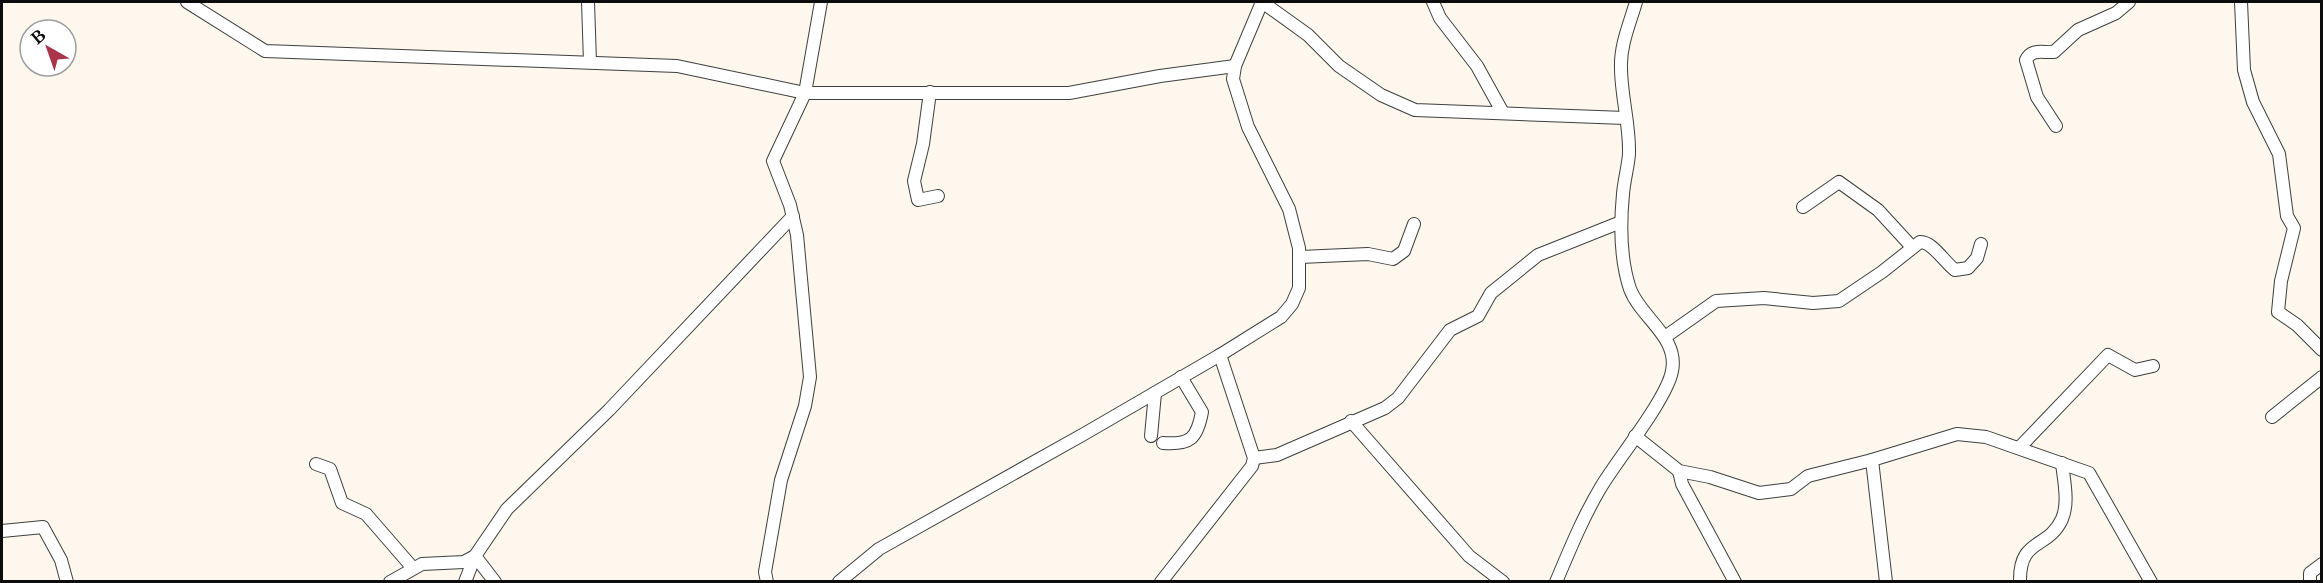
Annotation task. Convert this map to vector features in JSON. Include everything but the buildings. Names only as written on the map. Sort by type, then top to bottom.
[{"type":"street","points":[[187,2],[264,51],[677,66],[806,93],[1069,93],[1173,74],[1235,66]]},
{"type":"street","points":[[588,2],[590,62]]},
{"type":"street","points":[[767,582],[765,572],[781,480],[805,406],[810,377],[793,216],[773,160],[806,93],[821,2]]},
{"type":"street","points":[[839,582],[879,549],[1155,393],[1281,317],[1292,304],[1299,288],[1300,257],[1288,209],[1260,155],[1236,94],[1233,79],[1235,66],[1262,2],[1308,35],[1339,66],[1381,95],[1415,110],[1625,118]]},
{"type":"street","points":[[1433,2],[1440,18],[1478,66],[1503,113]]},
{"type":"street","points":[[1556,582],[1584,518],[1672,372],[1673,354],[1665,336],[1642,309],[1630,290],[1624,261],[1621,222],[1629,152],[1621,67],[1622,46],[1636,2]]},
{"type":"street","points":[[2056,126],[2037,97],[2026,60],[2028,54],[2036,51],[2054,51],[2078,30],[2116,13],[2129,2]]},
{"type":"street","points":[[2241,2],[2244,70],[2253,102],[2279,154],[2288,216],[2294,228],[2281,281],[2278,312],[2297,325],[2322,350]]},
{"type":"street","points":[[930,92],[923,144],[914,181],[918,200],[938,196]]},
{"type":"street","points":[[1803,207],[1839,182],[1878,210],[1912,248]]},
{"type":"street","points":[[465,582],[475,556],[507,509],[609,410],[793,216]]},
{"type":"street","points":[[1254,458],[1277,455],[1385,408],[1398,398],[1449,330],[1478,316],[1491,293],[1538,255],[1621,222]]},
{"type":"street","points":[[1300,257],[1368,254],[1393,259],[1404,250],[1414,224]]},
{"type":"street","points":[[1665,336],[1716,301],[1764,298],[1813,303],[1839,301],[1912,248],[1924,242],[1955,270],[1968,268],[1977,258],[1981,244]]},
{"type":"street","points":[[1161,582],[1252,466],[1254,458],[1220,354]]},
{"type":"street","points":[[2019,448],[2108,355],[2135,370],[2153,366]]},
{"type":"street","points":[[1163,443],[1181,444],[1191,439],[1199,427],[1202,412],[1181,376]]},
{"type":"street","points":[[2272,417],[2322,377]]},
{"type":"street","points":[[1150,436],[1155,393]]},
{"type":"street","points":[[1351,421],[1469,556],[1503,582]]},
{"type":"street","points":[[1635,436],[1679,471],[1727,482],[1759,493],[1791,489],[1809,476],[1872,460],[1957,434],[1986,437],[2089,473],[2151,582]]},
{"type":"street","points":[[1872,460],[1886,582]]},
{"type":"street","points":[[2020,582],[2019,565],[2023,556],[2057,528],[2062,518],[2066,495],[2062,463]]},
{"type":"street","points":[[316,465],[330,469],[342,503],[366,514],[412,567]]},
{"type":"street","points":[[1679,471],[1682,484],[1735,582]]},
{"type":"street","points":[[2,531],[43,527],[61,560],[67,582]]},
{"type":"street","points":[[390,582],[412,567],[429,562],[464,562],[475,556]]},
{"type":"street","points":[[475,556],[495,582]]},
{"type":"street","points":[[2310,582],[2310,573],[2322,564]]}]
